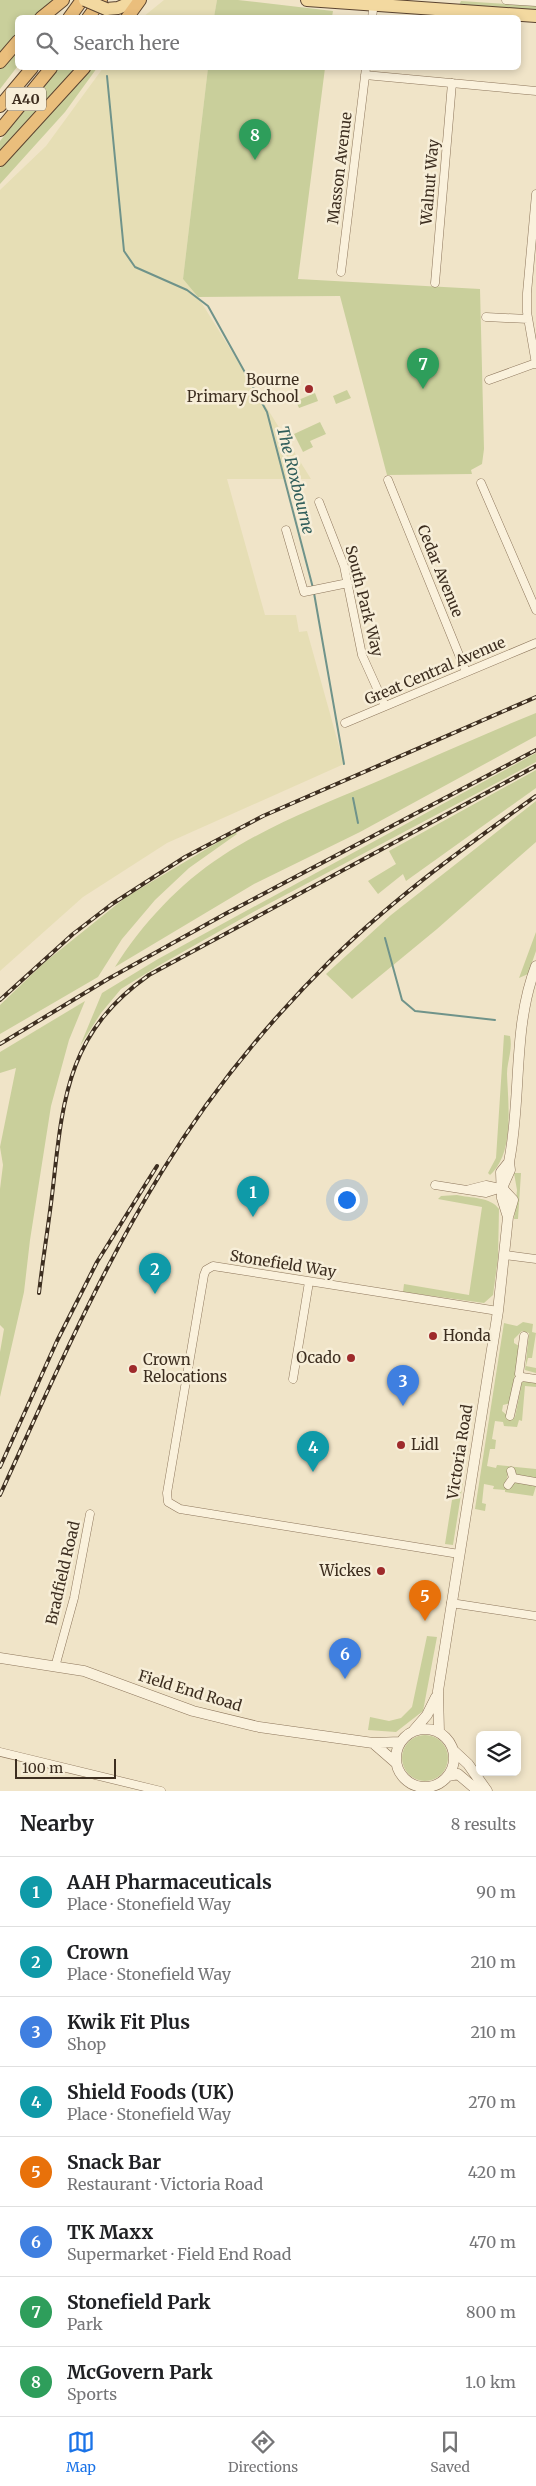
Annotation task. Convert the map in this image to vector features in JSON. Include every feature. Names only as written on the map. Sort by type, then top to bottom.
[{"type":"highway","points":[[45,15],[63,0]]},
{"type":"highway","points":[[72,15],[84,0]]},
{"type":"highway","points":[[129,15],[138,0]]},
{"type":"highway","points":[[91,15],[103,5]]},
{"type":"highway","points":[[0,62],[15,44]]},
{"type":"highway","name":"A40","points":[[0,106],[30,70]]},
{"type":"highway","name":"A40","points":[[0,130],[49,70]]},
{"type":"highway","points":[[0,160],[82,70]]},
{"type":"main road","points":[[84,0],[118,8],[138,0]]},
{"type":"main road","points":[[307,0],[373,8],[455,7],[536,16]]},
{"type":"street","points":[[506,0],[536,2]]},
{"type":"street","points":[[366,71],[536,90]]},
{"type":"street","name":"Masson Avenue","points":[[341,272],[366,71]]},
{"type":"street","name":"Walnut Way","points":[[435,283],[452,82]]},
{"type":"street","points":[[489,380],[536,363],[535,344],[528,319],[527,294],[534,238],[536,194]]},
{"type":"street","points":[[486,317],[528,319]]},
{"type":"street","name":"Cedar Avenue","points":[[388,480],[466,672]]},
{"type":"street","points":[[481,483],[536,610]]},
{"type":"street","name":"South Park Way","points":[[319,502],[344,566],[362,655],[385,706]]},
{"type":"street","points":[[286,530],[304,592],[348,583]]},
{"type":"street","name":"Great Central Avenue","points":[[345,723],[536,643]]},
{"type":"street","name":"Victoria Road","points":[[439,1732],[438,1691],[498,1311],[505,1255],[508,1217],[502,1198],[501,1172],[509,1162],[517,1107],[521,1028],[536,966]]},
{"type":"street","points":[[435,1185],[468,1190],[486,1185],[502,1188]]},
{"type":"street","points":[[505,1255],[536,1259]]},
{"type":"street","name":"Stonefield Way","points":[[459,1554],[180,1509],[168,1502],[168,1493],[206,1270],[214,1266],[498,1311]]},
{"type":"street","points":[[293,1379],[309,1282]]},
{"type":"street","points":[[524,1336],[519,1374],[536,1379]]},
{"type":"street","points":[[510,1416],[518,1380],[522,1376]]},
{"type":"street","points":[[511,1478],[536,1482]]},
{"type":"street","name":"Bradfield Road","points":[[55,1667],[74,1598],[90,1514]]},
{"type":"street","points":[[451,1603],[536,1616]]},
{"type":"street","name":"Field End Road","points":[[0,1658],[84,1671],[193,1711],[230,1721],[373,1743],[400,1742]]},
{"type":"street","name":"Victoria Road","points":[[414,1730],[427,1715],[438,1691]]},
{"type":"street","points":[[396,1764],[396,1751],[400,1742],[414,1730],[423,1728],[439,1732],[449,1741],[454,1751],[468,1764],[487,1791]]},
{"type":"street","points":[[373,1743],[396,1764],[404,1778],[414,1787],[432,1788],[448,1776],[458,1774],[478,1791]]},
{"type":"street","points":[[448,1776],[454,1761],[454,1751]]},
{"type":"street","points":[[0,1752],[161,1791]]},
{"type":"shaded area","points":[[164,0],[217,0],[214,15],[145,15]]},
{"type":"shaded area","points":[[102,70],[208,70],[183,279],[198,297],[311,479],[227,479],[265,615],[296,615],[299,632],[307,631],[344,764],[167,843],[83,897],[0,971],[0,190],[46,146]]},
{"type":"green space","points":[[0,0],[57,0],[38,15],[15,15],[15,38],[0,56]]},
{"type":"green space","points":[[217,0],[238,0],[333,11],[332,15],[214,15]]},
{"type":"green space","points":[[461,1],[536,6],[536,12],[459,5]]},
{"type":"green space","points":[[15,50],[15,70],[0,89],[0,69]]},
{"type":"green space","points":[[57,70],[78,70],[0,155],[0,141]]},
{"type":"green space","points":[[87,70],[96,70],[65,112],[0,184],[0,168],[39,127]]},
{"type":"green space","points":[[208,70],[325,70],[298,279],[480,289],[484,449],[482,464],[471,470],[472,474],[387,475],[340,296],[198,297],[183,279]]},
{"type":"green space","points":[[347,390],[351,398],[336,404],[333,396]]},
{"type":"green space","points":[[315,393],[318,401],[299,408],[296,401]]},
{"type":"green space","points":[[320,422],[326,434],[310,441],[313,447],[303,452],[294,434]]},
{"type":"green space","points":[[536,713],[536,736],[360,832],[254,884],[115,967],[125,951],[162,906],[206,867],[240,845],[297,816]]},
{"type":"green space","points":[[536,753],[536,762],[257,910],[121,989],[101,1013],[80,1046],[102,993],[158,959]]},
{"type":"green space","points":[[536,770],[536,788],[406,881],[403,874],[378,894],[368,881],[396,864],[389,851]]},
{"type":"green space","points":[[536,801],[536,842],[437,929],[352,999],[326,974],[391,915]]},
{"type":"green space","points":[[235,832],[237,834],[189,868],[155,900],[122,939],[98,977],[0,1034],[0,1005],[45,962],[126,897]]},
{"type":"green space","points":[[536,932],[536,951],[528,974],[519,978]]},
{"type":"green space","points":[[85,1001],[69,1040],[51,1106],[30,1240],[24,1292],[0,1397],[0,1352],[4,1329],[0,1325],[0,1189],[3,1165],[0,1147],[16,1068],[0,1073],[0,1052]]},
{"type":"green space","points":[[504,1035],[510,1036],[511,1041],[507,1074],[509,1113],[507,1141],[498,1166],[490,1175],[488,1173],[496,1158]]},
{"type":"green space","points":[[514,1173],[521,1173],[518,1219],[514,1219],[517,1190]]},
{"type":"green space","points":[[457,1195],[486,1200],[499,1209],[498,1258],[493,1295],[484,1303],[403,1292],[404,1284],[469,1295],[482,1207],[438,1199],[441,1196]]},
{"type":"green space","points":[[523,1322],[533,1324],[532,1332],[536,1333],[532,1358],[528,1358],[526,1366],[536,1368],[536,1373],[525,1370],[529,1333],[522,1331],[514,1339],[514,1343],[519,1346],[511,1403],[503,1405],[502,1411],[512,1419],[515,1417],[522,1382],[536,1382],[536,1387],[525,1386],[522,1421],[519,1420],[517,1427],[504,1426],[503,1422],[495,1421],[492,1439],[496,1440],[495,1449],[490,1449],[487,1466],[496,1468],[497,1465],[536,1469],[536,1479],[516,1476],[508,1472],[506,1483],[511,1487],[515,1482],[536,1486],[533,1496],[505,1492],[505,1490],[493,1489],[494,1486],[484,1484],[482,1503],[486,1504],[485,1511],[475,1509],[504,1323],[517,1326]]},
{"type":"green space","points":[[455,1481],[463,1482],[453,1545],[445,1544]]},
{"type":"green space","points":[[427,1636],[437,1637],[423,1711],[396,1732],[368,1730],[370,1717],[389,1721],[401,1718],[412,1707]]},
{"type":"green space","points":[[421,1735],[429,1735],[438,1739],[444,1745],[448,1758],[444,1771],[438,1777],[429,1781],[421,1781],[412,1777],[406,1771],[402,1762],[402,1754],[406,1745],[412,1739]]},
{"type":"waterway","name":"The Roxbourne","points":[[107,76],[124,251],[135,267],[187,290],[208,306],[267,412],[313,588]]},
{"type":"waterway","name":"The Roxbourne","points":[[314,593],[344,764]]},
{"type":"waterway","name":"The Roxbourne","points":[[353,798],[358,823]]},
{"type":"waterway","name":"The Roxbourne","points":[[385,938],[402,1000],[415,1011],[495,1020]]},
{"type":"railway","points":[[0,1000],[73,934],[112,904],[185,857],[263,816],[536,697]]},
{"type":"railway","points":[[0,1044],[108,979],[225,914],[536,750]]},
{"type":"railway","points":[[39,1293],[66,1095],[74,1069],[86,1043],[101,1020],[122,997],[149,975],[536,766]]},
{"type":"railway","points":[[0,1495],[56,1372],[116,1251],[179,1144],[219,1088],[262,1034],[332,959],[380,915],[431,873],[536,796]]},
{"type":"railway","points":[[0,1467],[57,1341],[97,1262],[157,1166]]},
{"type":"place","name":"McGovern Park","points":[[255,160]]},
{"type":"place","name":"Bourne Primary School","points":[[309,389]]},
{"type":"place","name":"Stonefield Park","points":[[423,389]]},
{"type":"place","name":"AAH Pharmaceuticals","points":[[253,1217]]},
{"type":"place","name":"Crown","points":[[155,1294]]},
{"type":"place","name":"Honda","points":[[433,1336]]},
{"type":"place","name":"Ocado","points":[[351,1358]]},
{"type":"place","name":"Crown Relocations","points":[[133,1369]]},
{"type":"place","name":"Kwik Fit Plus","points":[[403,1406]]},
{"type":"place","name":"Lidl","points":[[401,1445]]},
{"type":"place","name":"Shield Foods (UK)","points":[[313,1472]]},
{"type":"place","name":"Wickes","points":[[381,1571]]},
{"type":"place","name":"Snack Bar","points":[[425,1621]]},
{"type":"place","name":"TK Maxx","points":[[345,1679]]}]
